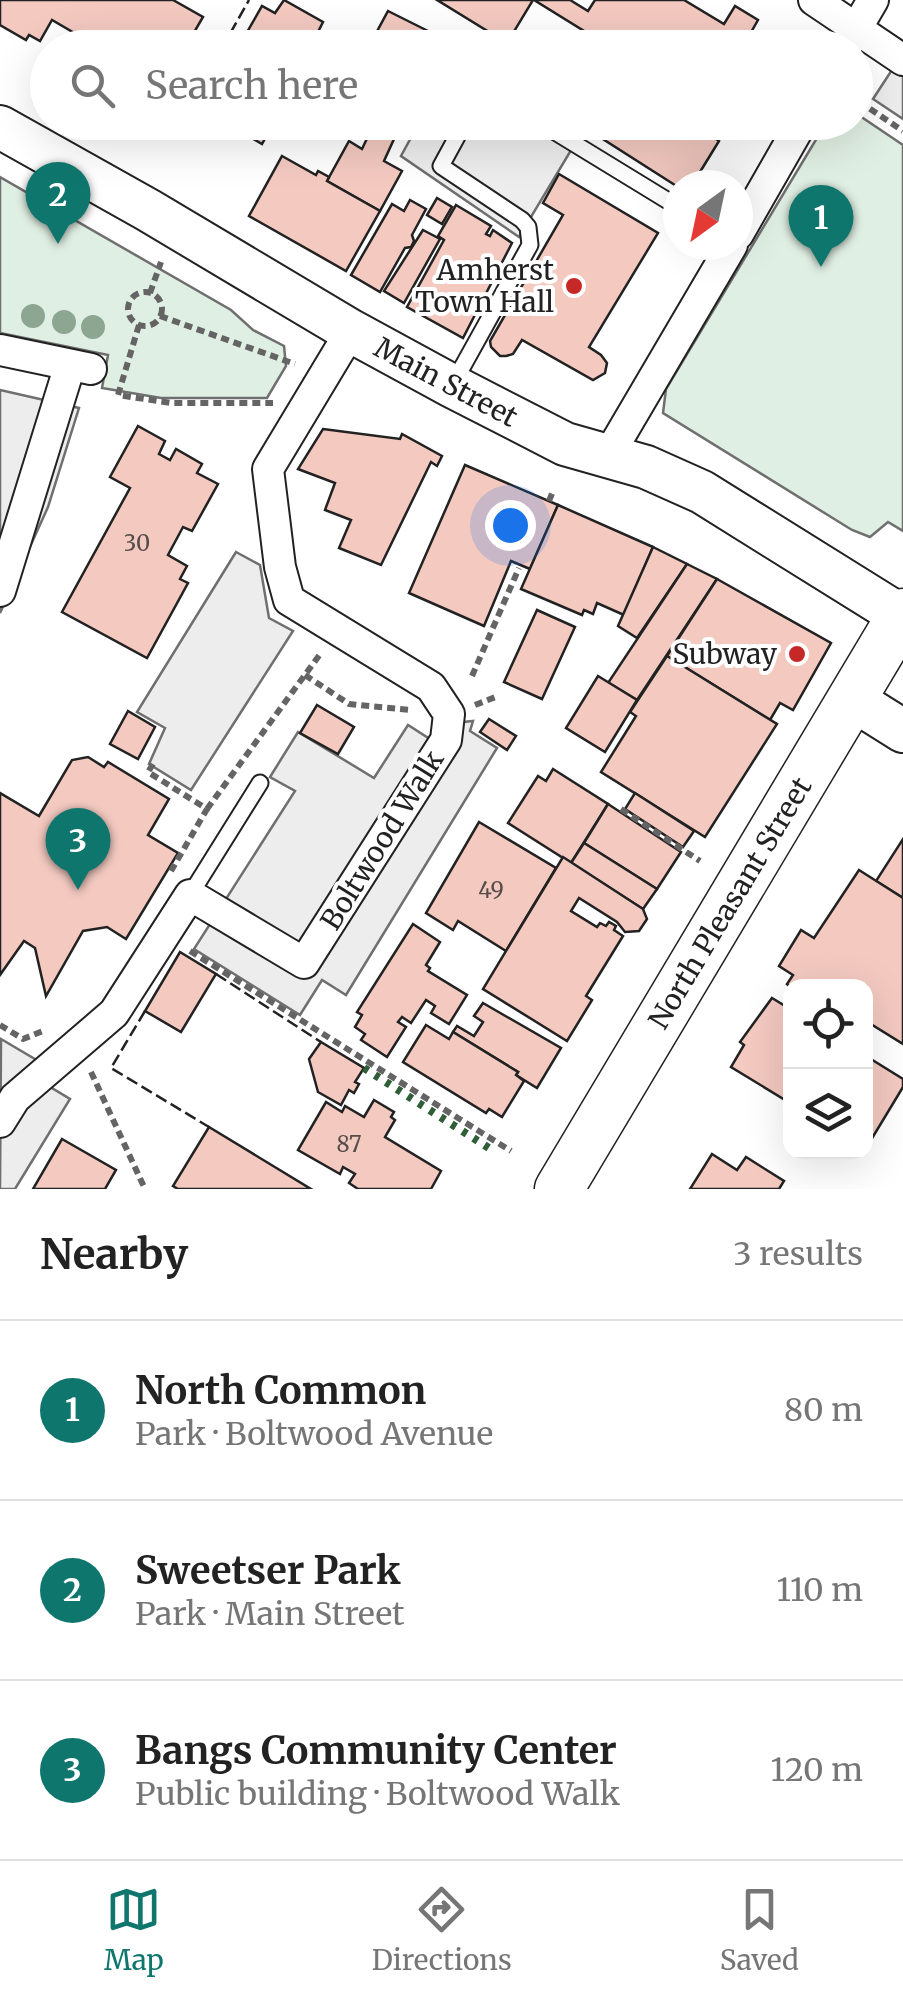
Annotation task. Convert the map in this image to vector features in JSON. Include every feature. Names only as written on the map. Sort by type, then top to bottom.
[{"type":"main road","name":"Main Street","points":[[0,126],[350,331],[565,444],[646,467],[702,492],[902,615]]},
{"type":"main road","name":"North Pleasant Street","points":[[558,1189],[902,615]]},
{"type":"main road","points":[[852,699],[903,731]]},
{"type":"street","points":[[814,0],[843,30]]},
{"type":"street","points":[[856,30],[873,0]]},
{"type":"street","points":[[873,47],[903,60]]},
{"type":"street","points":[[753,208],[792,140]]},
{"type":"street","points":[[608,456],[723,260]]},
{"type":"street","name":"Boltwood Walk","points":[[180,884],[304,963],[446,740],[450,714],[430,687],[289,600],[280,567],[268,469],[350,331]]},
{"type":"street","points":[[0,350],[80,367],[0,590]]},
{"type":"street","points":[[0,1122],[15,1098],[114,1014],[164,936],[180,884]]},
{"type":"lane","points":[[452,386],[530,245],[528,227],[522,220],[441,166],[455,140]]},
{"type":"lane","points":[[568,140],[663,198]]},
{"type":"lane","points":[[180,884],[260,783]]},
{"type":"path","points":[[873,111],[903,131]]},
{"type":"path","points":[[150,293],[161,262]]},
{"type":"path","points":[[150,293],[161,304],[160,316],[154,323],[139,325],[130,318],[128,307],[139,294],[150,293]]},
{"type":"path","points":[[160,316],[295,364]]},
{"type":"path","points":[[139,325],[118,395],[171,403],[275,403]]},
{"type":"path","points":[[549,500],[553,491]]},
{"type":"path","points":[[472,676],[519,568]]},
{"type":"path","points":[[180,884],[207,809],[339,628]]},
{"type":"path","points":[[153,764],[148,772],[207,809]]},
{"type":"path","points":[[621,810],[700,861]]},
{"type":"path","points":[[164,936],[511,1151]]},
{"type":"path","points":[[0,1024],[23,1040],[76,1018],[78,1044],[145,1189]]},
{"type":"green space","points":[[873,125],[903,145],[903,531],[888,522],[870,537],[852,530],[663,413],[666,389],[744,260],[753,260],[753,244],[816,140],[873,140]]},
{"type":"green space","points":[[0,177],[231,310],[253,330],[284,346],[286,366],[267,398],[161,398],[102,388],[108,355],[0,333]]},
{"type":"shaded area","points":[[903,53],[903,119],[873,99]]},
{"type":"shaded area","points":[[410,140],[577,140],[519,237],[401,156]]},
{"type":"shaded area","points":[[0,390],[79,408],[48,507],[0,613]]},
{"type":"shaded area","points":[[236,552],[260,565],[269,618],[293,631],[191,790],[149,764],[165,728],[137,712]]},
{"type":"shaded area","points":[[473,721],[470,731],[497,748],[346,995],[322,980],[300,1015],[194,949],[295,791],[270,777],[298,732],[374,778],[408,725],[430,739],[435,725]]},
{"type":"shaded area","points":[[1,1039],[50,1068],[37,1079],[70,1099],[15,1189],[0,1189]]},
{"type":"building","points":[[0,0],[173,0],[203,17],[195,30],[69,30],[52,20],[46,30],[30,30],[26,40],[0,25]]},
{"type":"building","points":[[284,0],[323,22],[319,30],[248,30],[262,6],[275,13]]},
{"type":"building","points":[[437,0],[533,0],[515,30],[486,30]]},
{"type":"building","points":[[534,0],[570,0],[588,11],[595,0],[684,0],[724,24],[735,6],[758,20],[752,30],[583,30]]},
{"type":"building","points":[[388,11],[426,30],[378,30]]},
{"type":"building","points":[[366,140],[394,140],[384,161],[402,171],[380,211],[327,181],[349,141],[362,149]]},
{"type":"building","points":[[604,140],[718,140],[701,170],[663,170],[663,177]]},
{"type":"building","points":[[282,156],[316,175],[318,171],[329,177],[327,181],[380,211],[346,271],[249,216]]},
{"type":"building","name":"Amherst Town Hall","points":[[559,174],[658,233],[589,347],[607,363],[605,373],[593,380],[522,340],[513,354],[506,356],[500,356],[490,341],[563,215],[543,203]]},
{"type":"building","points":[[437,198],[452,207],[442,224],[427,215]]},
{"type":"building","points":[[410,200],[426,209],[412,235],[411,247],[405,248],[380,292],[351,275],[392,204],[404,211]]},
{"type":"building","points":[[456,205],[491,226],[486,234],[490,236],[493,230],[512,243],[463,338],[407,307],[444,240],[438,236]]},
{"type":"building","points":[[423,230],[440,239],[404,303],[384,291]]},
{"type":"building","points":[[138,426],[165,441],[159,454],[170,460],[176,449],[202,464],[197,473],[218,484],[192,531],[183,527],[168,555],[187,566],[180,579],[188,583],[147,658],[62,612],[130,488],[110,477]]},
{"type":"building","points":[[323,429],[400,439],[402,434],[442,456],[437,466],[431,462],[381,565],[339,548],[351,520],[325,510],[335,483],[298,469]]},
{"type":"building","points":[[465,465],[558,505],[530,569],[511,561],[484,626],[409,593]]},
{"type":"building","points":[[558,505],[653,547],[624,615],[597,603],[593,614],[584,610],[582,615],[521,589]]},
{"type":"building","points":[[653,547],[687,564],[637,638],[618,626]]},
{"type":"building","points":[[687,564],[717,579],[637,700],[608,683]]},
{"type":"building","points":[[717,579],[831,643],[793,710],[780,703],[770,720],[667,656]]},
{"type":"building","points":[[537,610],[575,627],[542,699],[504,682]]},
{"type":"building","points":[[667,656],[777,724],[705,837],[601,772],[636,716],[630,712]]},
{"type":"building","points":[[598,676],[637,700],[605,752],[566,728]]},
{"type":"building","points":[[317,705],[354,727],[338,754],[300,733]]},
{"type":"building","points":[[128,711],[155,727],[138,759],[110,744]]},
{"type":"building","points":[[489,719],[516,736],[507,750],[480,732]]},
{"type":"building","points":[[88,757],[104,767],[108,762],[169,799],[148,835],[178,853],[126,939],[107,927],[83,931],[46,996],[35,948],[24,941],[0,975],[0,793],[39,816],[72,760]]},
{"type":"building","points":[[553,769],[608,804],[571,863],[508,823],[538,776],[546,781]]},
{"type":"building","points":[[635,793],[694,831],[683,847],[625,809]]},
{"type":"building","points":[[608,804],[681,852],[657,889],[584,843]]},
{"type":"building","points":[[479,822],[556,868],[506,951],[458,921],[453,930],[426,913]]},
{"type":"building","points":[[903,839],[903,898],[876,881]]},
{"type":"building","points":[[584,843],[657,889],[643,909],[571,863]]},
{"type":"building","points":[[563,857],[643,909],[647,919],[639,931],[625,932],[617,922],[579,898],[571,911],[597,927],[609,922],[623,936],[586,996],[592,1000],[567,1041],[483,989]]},
{"type":"building","points":[[859,870],[903,898],[903,1044],[873,1025],[873,979],[790,979],[793,975],[779,966],[801,930],[814,938]]},
{"type":"building","points":[[413,924],[440,942],[426,965],[428,971],[467,995],[449,1024],[431,1013],[435,1006],[426,1000],[411,1023],[402,1017],[398,1022],[406,1027],[387,1057],[361,1040],[365,1034],[355,1027],[362,1015],[357,1012]]},
{"type":"building","points":[[180,952],[216,974],[181,1032],[145,1011]]},
{"type":"building","points":[[772,998],[783,1005],[783,1099],[731,1067],[744,1045],[740,1042]]},
{"type":"building","points":[[483,1003],[561,1048],[537,1088],[453,1032],[457,1026],[474,1036],[483,1022],[474,1016]]},
{"type":"building","points":[[426,1025],[449,1039],[453,1032],[518,1072],[516,1075],[524,1081],[502,1117],[489,1109],[486,1113],[403,1062]]},
{"type":"building","points":[[321,1042],[364,1068],[355,1082],[359,1084],[354,1093],[349,1090],[341,1105],[318,1092],[309,1059]]},
{"type":"building","points":[[873,1060],[903,1079],[903,1087],[873,1137]]},
{"type":"building","points":[[374,1100],[394,1112],[391,1117],[395,1120],[385,1137],[441,1171],[431,1189],[358,1189],[349,1183],[355,1174],[343,1167],[340,1174],[298,1150],[326,1102],[342,1112],[345,1106],[364,1117]]},
{"type":"building","points":[[209,1127],[311,1189],[173,1186]]},
{"type":"building","points":[[62,1139],[116,1170],[105,1189],[33,1189]]},
{"type":"building","points":[[712,1154],[737,1170],[746,1157],[784,1181],[779,1189],[690,1189]]},
{"type":"hedge","points":[[364,1068],[492,1150]]},
{"type":"fence","points":[[232,30],[249,0]]},
{"type":"fence","points":[[216,974],[321,1042]]},
{"type":"fence","points":[[145,1011],[111,1068],[209,1127]]},
{"type":"place","name":"Sweetser Park","points":[[58,244]]},
{"type":"place","name":"North Common","points":[[821,267]]},
{"type":"place","name":"Amherst Town Hall","points":[[574,286]]},
{"type":"place","name":"Subway","points":[[797,654]]},
{"type":"place","name":"Bangs Community Center","points":[[78,890]]}]
